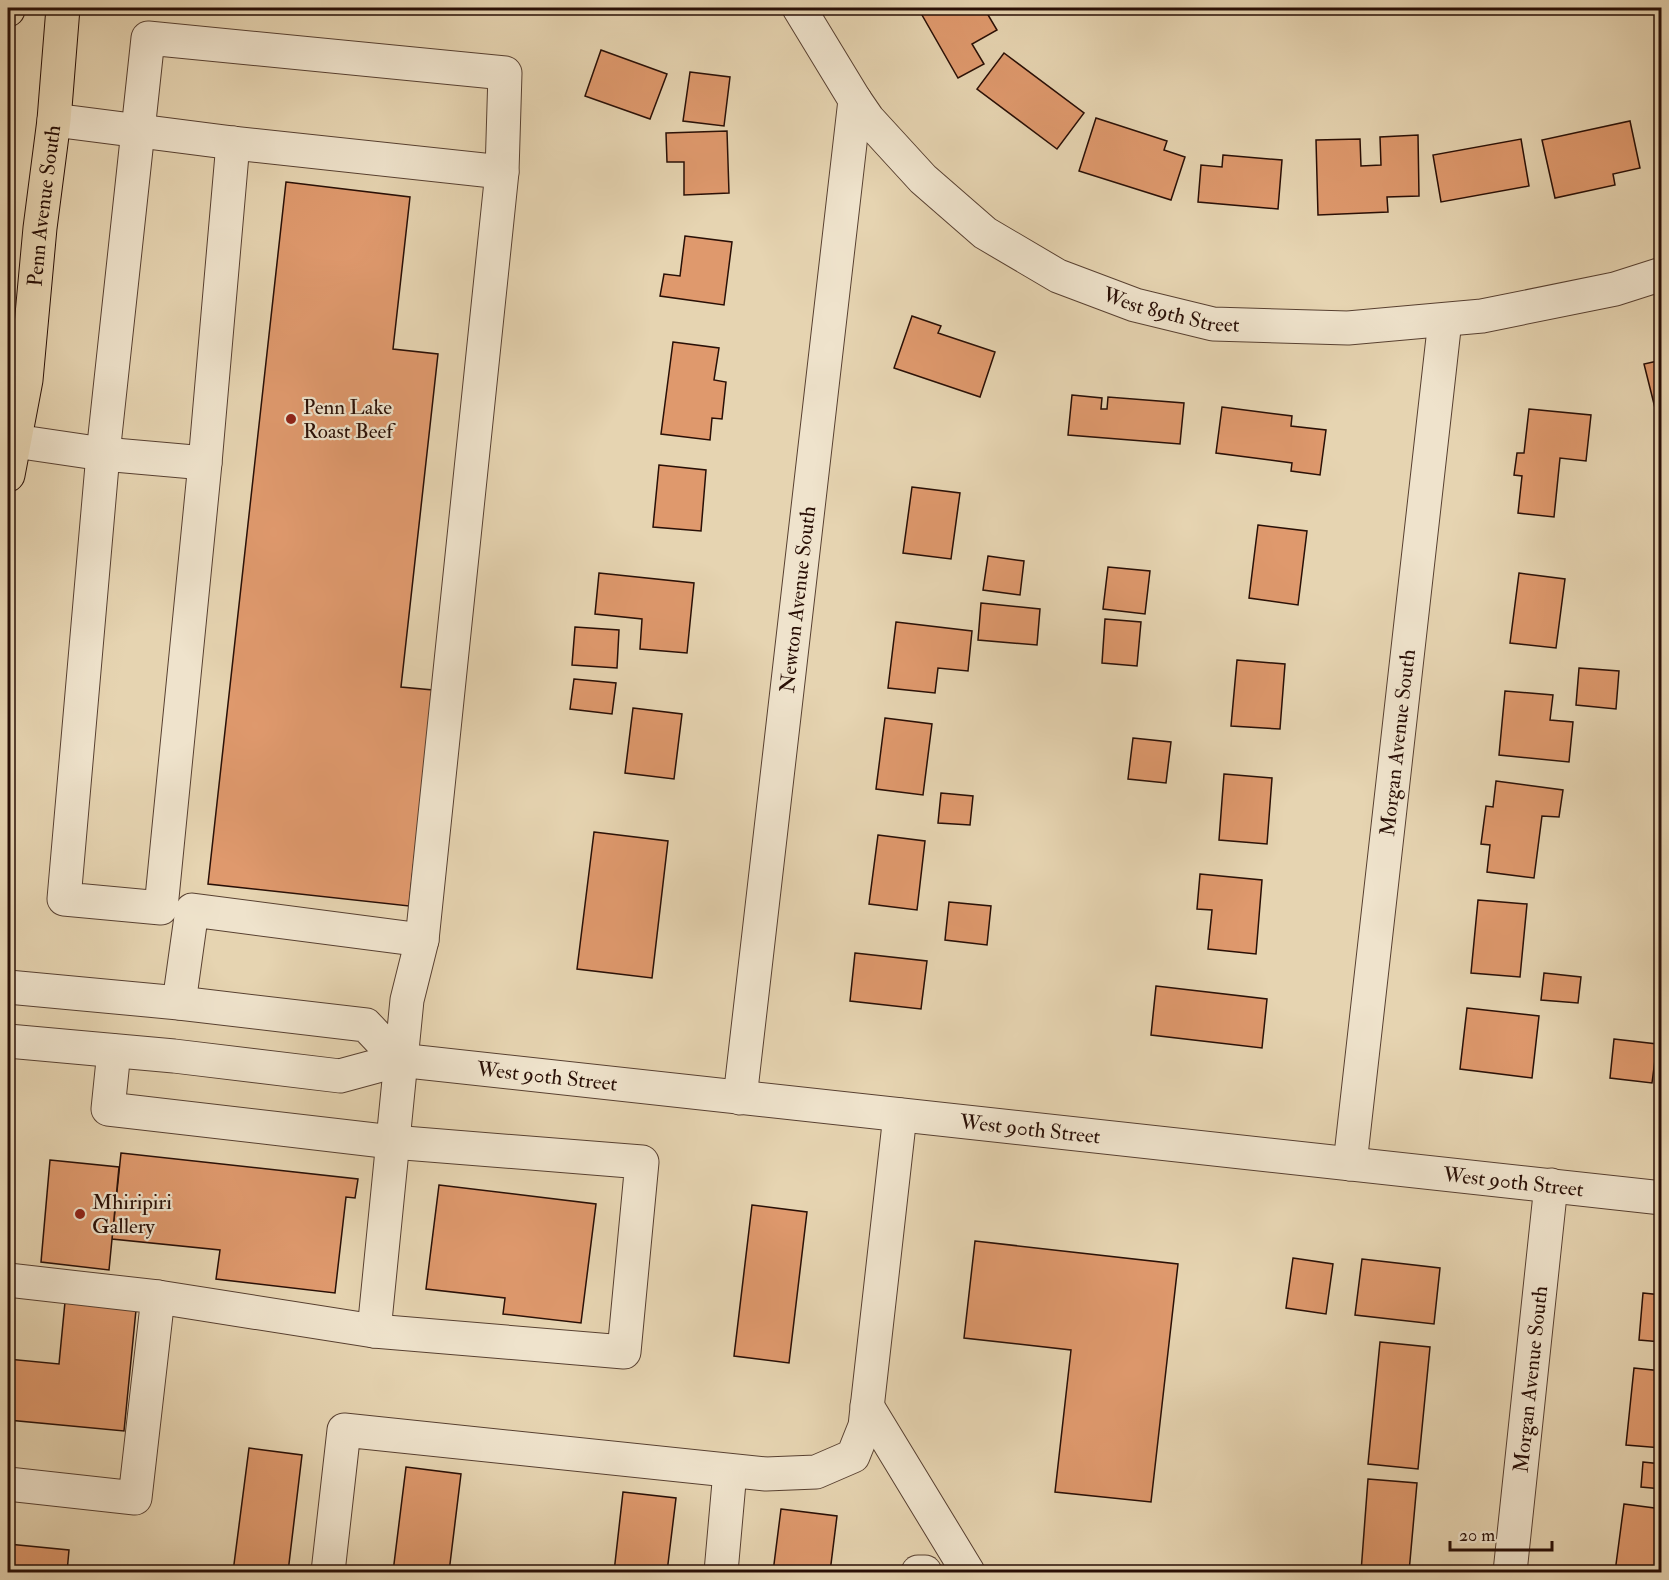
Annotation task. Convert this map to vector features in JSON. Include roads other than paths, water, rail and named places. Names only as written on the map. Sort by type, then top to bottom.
[{"type":"main road","name":"Penn Avenue South","points":[[8,475],[10,440],[26,380],[40,228],[54,120],[63,8]]},
{"type":"street","name":"West 89th Street","points":[[800,8],[868,119],[923,179],[985,233],[1058,276],[1135,305],[1213,324],[1348,328],[1482,316],[1615,289],[1662,274]]},
{"type":"street","points":[[374,1331],[399,1060],[407,1000],[422,940],[502,172],[505,73],[148,38],[103,454],[64,899],[176,909],[422,940]]},
{"type":"street","name":"Newton Avenue South","points":[[740,1098],[855,100]]},
{"type":"street","points":[[54,120],[233,143],[502,172]]},
{"type":"street","points":[[179,1003],[176,909],[205,463],[233,143]]},
{"type":"street","name":"Morgan Avenue South","points":[[1350,1164],[1445,320]]},
{"type":"street","points":[[10,440],[103,454],[205,463]]},
{"type":"street","points":[[8,987],[179,1003],[366,1025],[399,1060]]},
{"type":"street","name":"West 90th Street","points":[[8,1041],[340,1076],[399,1060],[1662,1198]]},
{"type":"street","points":[[8,1280],[158,1297],[374,1331],[624,1352],[642,1162],[392,1142],[108,1109],[114,1051]]},
{"type":"street","points":[[328,1572],[344,1430],[766,1474],[816,1472],[853,1456],[865,1426],[900,1115]]},
{"type":"street","name":"Morgan Avenue South","points":[[1510,1572],[1551,1185]]},
{"type":"street","points":[[8,1484],[135,1498],[158,1297]]},
{"type":"street","points":[[867,1406],[968,1572]]},
{"type":"street","points":[[721,1572],[730,1471]]},
{"type":"street","points":[[918,1572],[925,1572]]},
{"type":"place","name":"Penn Lake Roast Beef","points":[[291,419]]},
{"type":"place","name":"Mhiripiri Gallery","points":[[80,1214]]}]
